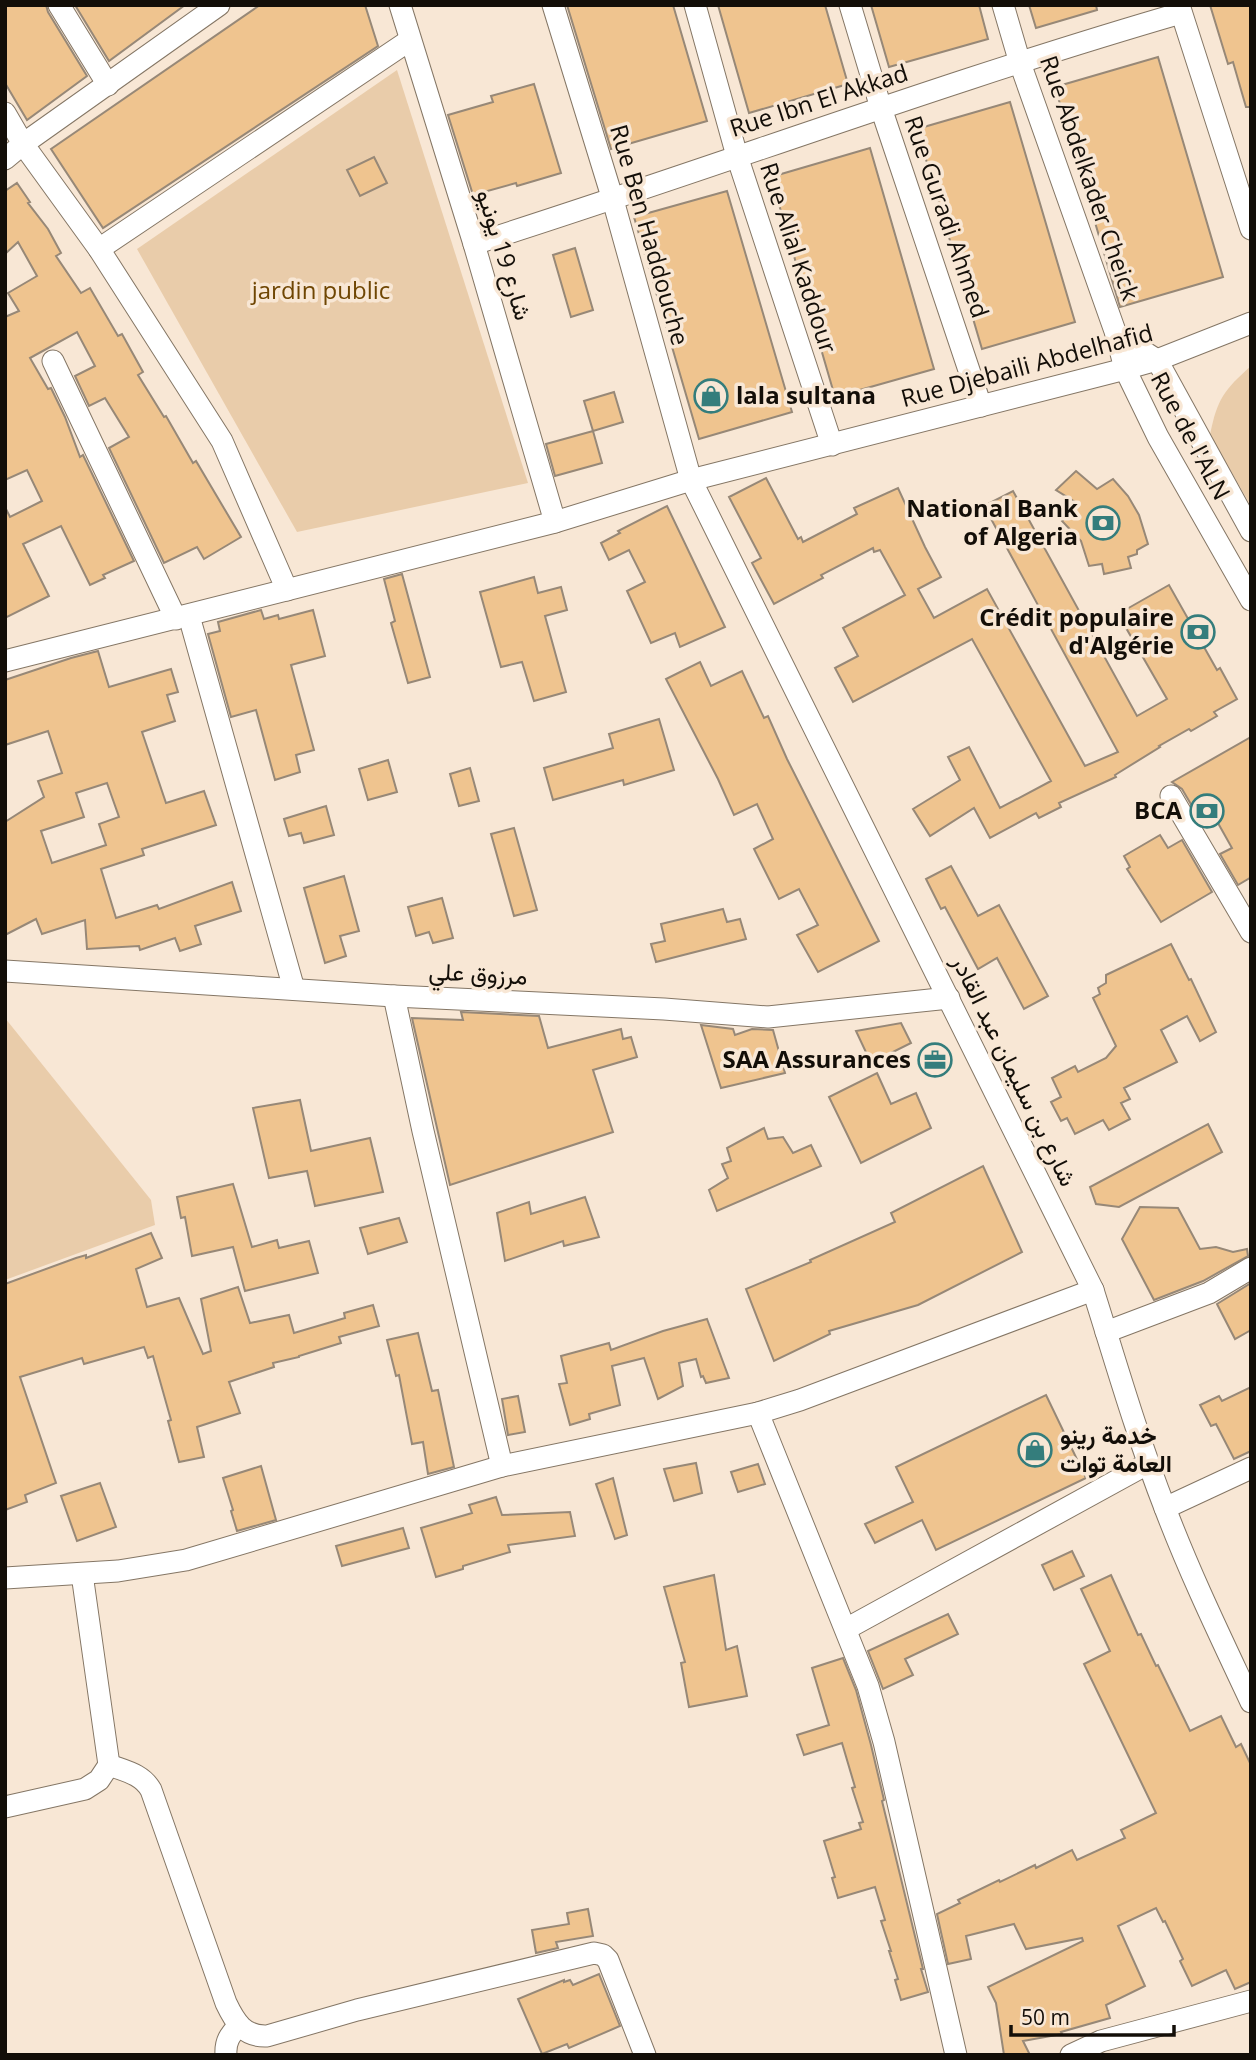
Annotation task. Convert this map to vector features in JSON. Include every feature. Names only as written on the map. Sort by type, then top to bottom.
[{"type":"street","points":[[60,5],[108,85]]},
{"type":"street","points":[[5,159],[219,5]]},
{"type":"street","name":"شارع 19 يونيو","points":[[400,5],[474,244],[555,522]]},
{"type":"street","name":"Rue Ben Haddouche","points":[[553,5],[613,200],[691,481]]},
{"type":"street","name":"Rue Alial Kaddour","points":[[695,5],[737,156],[832,445]]},
{"type":"street","name":"Rue Guradi Ahmed","points":[[850,5],[881,108],[981,405]]},
{"type":"street","name":"Rue Abdelkader Cheick","points":[[1003,5],[1020,62],[1116,334],[1125,369]]},
{"type":"street","points":[[1180,9],[1251,229]]},
{"type":"street","name":"Rue Ibn El Akkad","points":[[474,244],[613,200],[737,156],[1180,9]]},
{"type":"street","points":[[99,249],[410,40]]},
{"type":"street","points":[[5,113],[23,144],[99,249],[222,442],[288,590]]},
{"type":"street","name":"Rue Djebaili Abdelhafid","points":[[5,661],[555,522],[691,481],[1125,369],[1157,360],[1251,323]]},
{"type":"street","name":"Rue de l'ALN","points":[[1116,334],[1157,360],[1251,531]]},
{"type":"street","points":[[53,361],[182,617],[295,989]]},
{"type":"street","name":"Rue de l'ALN","points":[[1125,369],[1158,438],[1251,600]]},
{"type":"street","name":"شارع بن سليمان عبد القادر","points":[[691,481],[1093,1290],[1120,1381],[1165,1508],[1251,1702]]},
{"type":"street","points":[[1171,796],[1251,932]]},
{"type":"street","name":"مرزوق علي","points":[[5,971],[768,1017],[949,998]]},
{"type":"street","points":[[394,996],[502,1466]]},
{"type":"street","points":[[1106,1332],[1209,1293],[1251,1268]]},
{"type":"street","points":[[5,1578],[118,1572],[186,1560],[502,1466],[758,1413],[800,1400],[1093,1290]]},
{"type":"street","points":[[758,1413],[868,1686],[884,1742],[956,2055]]},
{"type":"street","points":[[846,1629],[1149,1463]]},
{"type":"street","points":[[1165,1508],[1251,1468]]},
{"type":"street","points":[[5,1807],[85,1789],[99,1780],[109,1765],[82,1574]]},
{"type":"street","points":[[109,1765],[136,1774],[151,1790],[226,2003],[239,2025],[252,2035],[267,2036],[357,2010],[594,1953],[603,1955],[608,1961],[645,2055]]},
{"type":"street","points":[[1071,2055],[1113,2038],[1251,2001]]},
{"type":"street","points":[[226,2055],[225,2045],[228,2038],[239,2025]]},
{"type":"green space","name":"jardin public","points":[[397,70],[528,483],[297,532],[137,249]]},
{"type":"green space","points":[[1251,366],[1251,506],[1210,435],[1223,396]]},
{"type":"green space","points":[[5,1018],[151,1200],[155,1225],[5,1280]]},
{"type":"building","points":[[5,5],[46,5],[87,76],[27,120],[5,83]]},
{"type":"building","points":[[75,5],[185,5],[109,61]]},
{"type":"building","points":[[260,5],[365,5],[378,46],[103,228],[51,149]]},
{"type":"building","points":[[567,5],[673,5],[707,121],[611,149]]},
{"type":"building","points":[[718,5],[825,5],[848,84],[749,113]]},
{"type":"building","points":[[871,5],[979,5],[988,39],[889,67]]},
{"type":"building","points":[[1029,5],[1096,5],[1097,10],[1036,28]]},
{"type":"building","points":[[1210,5],[1251,5],[1251,107],[1246,107],[1233,62],[1228,64]]},
{"type":"building","points":[[1158,57],[1223,277],[1120,307],[1055,87]]},
{"type":"building","points":[[534,84],[561,173],[473,195],[448,115],[493,102],[491,96]]},
{"type":"building","points":[[1010,102],[1075,322],[982,349],[917,129]]},
{"type":"building","points":[[870,148],[934,369],[835,397],[771,177]]},
{"type":"building","points":[[374,157],[387,183],[360,196],[347,170]]},
{"type":"building","points":[[17,183],[48,229],[61,253],[56,256],[81,293],[90,288],[118,336],[122,334],[143,372],[138,375],[193,463],[196,461],[241,537],[204,559],[197,547],[164,563],[109,448],[129,437],[105,398],[89,406],[75,376],[95,366],[77,332],[30,358],[48,389],[51,388],[80,457],[83,455],[134,561],[103,575],[105,578],[90,585],[61,526],[23,544],[49,596],[5,618],[5,507],[10,517],[42,501],[27,470],[5,480],[5,317],[19,311],[8,293],[37,276],[18,242],[5,254],[5,191]]},
{"type":"building","points":[[727,191],[792,412],[699,439],[634,217]]},
{"type":"building","points":[[575,248],[593,310],[571,317],[553,255]]},
{"type":"building","points":[[614,392],[623,422],[593,431],[584,401]]},
{"type":"building","points":[[593,431],[602,463],[555,476],[546,444]]},
{"type":"building","name":"National Bank of Algeria","points":[[1076,471],[1097,489],[1113,479],[1128,496],[1139,515],[1148,544],[1137,550],[1137,554],[1128,557],[1131,568],[1104,574],[1102,564],[1089,566],[1081,541],[1062,521],[1075,502],[1056,490]]},
{"type":"building","points":[[766,478],[798,539],[801,537],[803,542],[857,514],[854,508],[898,488],[941,577],[918,589],[934,618],[987,589],[1085,766],[1118,752],[984,506],[1013,491],[1137,716],[1167,699],[1118,614],[1169,585],[1217,670],[1220,668],[1237,699],[1214,712],[1217,716],[1159,746],[1115,775],[1116,777],[1059,803],[1061,807],[1039,818],[1036,813],[990,838],[974,808],[930,836],[913,809],[960,780],[948,757],[969,747],[1000,808],[1051,781],[972,639],[853,702],[835,668],[858,656],[843,628],[905,595],[880,550],[874,552],[873,548],[821,575],[823,578],[774,604],[752,563],[761,558],[729,497]]},
{"type":"building","points":[[667,506],[725,627],[680,647],[675,633],[651,643],[627,591],[645,582],[629,550],[609,560],[601,543],[620,533],[618,531]]},
{"type":"building","points":[[402,574],[430,677],[408,683],[391,623],[395,621],[384,579]]},
{"type":"building","points":[[534,577],[538,593],[561,587],[567,610],[545,616],[566,692],[534,701],[522,662],[501,667],[480,592]]},
{"type":"building","points":[[261,610],[264,619],[278,615],[279,619],[313,610],[325,656],[291,665],[314,750],[296,755],[300,772],[275,780],[256,710],[231,717],[208,634],[220,631],[218,622]]},
{"type":"building","points":[[98,651],[109,687],[171,669],[178,692],[167,695],[175,721],[142,732],[166,803],[204,791],[216,825],[142,849],[144,855],[101,869],[116,918],[157,905],[159,909],[232,882],[241,911],[195,926],[201,944],[180,951],[175,938],[140,950],[139,946],[87,949],[85,920],[42,934],[36,919],[5,935],[5,822],[44,797],[38,781],[62,773],[48,731],[5,745],[5,680]],"holes":[[[107,783],[119,817],[99,824],[106,845],[52,863],[41,831],[84,817],[76,793]]]},
{"type":"building","points":[[700,662],[711,686],[742,671],[764,718],[768,716],[879,941],[818,972],[797,935],[818,925],[799,889],[779,899],[754,849],[773,839],[757,804],[734,815],[666,679]]},
{"type":"building","points":[[659,719],[674,770],[624,785],[623,780],[553,800],[544,768],[613,748],[609,734]]},
{"type":"building","name":"BCA","points":[[1251,737],[1251,880],[1250,878],[1238,885],[1220,854],[1232,848],[1214,816],[1202,823],[1182,789],[1172,782]]},
{"type":"building","points":[[388,760],[397,792],[368,800],[359,769]]},
{"type":"building","points":[[470,768],[479,801],[459,806],[450,774]]},
{"type":"building","points":[[326,806],[334,835],[304,843],[301,833],[289,836],[284,819]]},
{"type":"building","points":[[514,828],[537,910],[514,916],[491,834]]},
{"type":"building","points":[[1160,835],[1168,848],[1182,840],[1212,892],[1161,922],[1127,869],[1130,867],[1124,856]]},
{"type":"building","points":[[951,866],[978,916],[999,905],[1048,996],[1024,1009],[997,958],[978,969],[945,907],[941,909],[926,879]]},
{"type":"building","points":[[344,876],[359,931],[340,936],[346,956],[325,963],[304,888]]},
{"type":"building","points":[[442,898],[453,938],[433,943],[429,932],[416,936],[408,907]]},
{"type":"building","points":[[723,909],[727,922],[740,919],[746,939],[656,962],[651,944],[665,941],[661,924]]},
{"type":"building","points":[[1171,944],[1216,1032],[1200,1041],[1187,1016],[1161,1030],[1177,1062],[1124,1088],[1130,1099],[1121,1103],[1130,1119],[1109,1130],[1103,1120],[1075,1134],[1067,1118],[1061,1121],[1051,1102],[1061,1097],[1052,1078],[1075,1066],[1078,1072],[1106,1058],[1116,1046],[1093,998],[1100,994],[1098,988],[1106,983],[1106,975]]},
{"type":"building","points":[[461,1012],[539,1016],[548,1048],[621,1029],[623,1039],[631,1037],[637,1057],[593,1070],[613,1132],[450,1185],[412,1018],[463,1020]]},
{"type":"building","points":[[901,1023],[911,1043],[871,1063],[856,1031]]},
{"type":"building","points":[[701,1025],[733,1029],[735,1035],[752,1029],[773,1030],[785,1073],[721,1088]]},
{"type":"building","points":[[877,1073],[891,1104],[916,1093],[931,1128],[861,1163],[829,1097]]},
{"type":"building","points":[[300,1100],[311,1151],[370,1138],[383,1192],[315,1206],[307,1171],[269,1178],[253,1108]]},
{"type":"building","points":[[1208,1124],[1222,1152],[1119,1207],[1096,1204],[1090,1187]]},
{"type":"building","points":[[764,1128],[768,1139],[783,1137],[793,1153],[811,1145],[821,1166],[717,1211],[709,1190],[728,1178],[722,1164],[731,1161],[727,1148]]},
{"type":"building","points":[[983,1166],[1022,1252],[918,1305],[829,1331],[830,1334],[774,1361],[746,1289],[895,1222],[891,1213]]},
{"type":"building","points":[[233,1184],[252,1247],[277,1240],[279,1248],[309,1241],[318,1273],[245,1291],[233,1247],[192,1256],[185,1217],[181,1218],[177,1197]]},
{"type":"building","points":[[585,1197],[599,1237],[564,1246],[563,1241],[505,1261],[497,1213],[529,1202],[531,1214]]},
{"type":"building","points":[[1140,1207],[1178,1208],[1200,1249],[1216,1247],[1233,1252],[1247,1249],[1248,1256],[1203,1281],[1154,1300],[1122,1239]]},
{"type":"building","points":[[399,1218],[407,1242],[368,1254],[360,1228]]},
{"type":"building","points":[[151,1233],[162,1258],[136,1269],[147,1307],[179,1298],[203,1354],[211,1351],[201,1299],[238,1287],[250,1323],[289,1315],[294,1333],[345,1318],[344,1313],[373,1305],[379,1326],[339,1337],[341,1343],[273,1363],[274,1367],[229,1382],[240,1413],[197,1427],[204,1457],[179,1462],[168,1421],[171,1420],[153,1356],[148,1358],[144,1347],[84,1364],[82,1358],[20,1377],[56,1483],[25,1495],[27,1502],[5,1510],[5,1284],[76,1258],[86,1255],[86,1258]]},
{"type":"building","points":[[1251,1283],[1251,1330],[1235,1339],[1217,1304]]},
{"type":"building","points":[[707,1319],[729,1378],[706,1383],[703,1376],[701,1377],[696,1359],[679,1363],[683,1386],[658,1399],[644,1358],[612,1366],[620,1405],[589,1414],[590,1419],[570,1425],[559,1384],[567,1383],[561,1356],[609,1343],[611,1350],[663,1331]]},
{"type":"building","points":[[418,1333],[432,1391],[438,1390],[454,1467],[428,1474],[423,1442],[412,1444],[399,1375],[396,1376],[387,1340]]},
{"type":"building","points":[[1251,1387],[1251,1451],[1234,1459],[1216,1424],[1211,1426],[1200,1405],[1219,1396],[1222,1401]]},
{"type":"building","points":[[1046,1395],[1086,1478],[936,1550],[922,1520],[875,1543],[865,1524],[913,1502],[896,1467]]},
{"type":"building","points":[[518,1396],[525,1432],[508,1435],[502,1399]]},
{"type":"building","points":[[696,1463],[702,1493],[674,1501],[664,1469]]},
{"type":"building","points":[[758,1464],[765,1484],[738,1492],[731,1472]]},
{"type":"building","points":[[261,1466],[276,1520],[237,1531],[223,1478]]},
{"type":"building","points":[[613,1478],[627,1535],[615,1539],[596,1484]]},
{"type":"building","points":[[100,1483],[116,1527],[77,1541],[61,1496]]},
{"type":"building","points":[[496,1497],[502,1515],[570,1512],[575,1536],[508,1545],[510,1552],[436,1577],[421,1528],[472,1513],[469,1505]]},
{"type":"building","points":[[403,1528],[409,1548],[342,1566],[336,1546]]},
{"type":"building","points":[[1072,1551],[1084,1576],[1054,1590],[1042,1565]]},
{"type":"building","points":[[714,1575],[726,1650],[737,1646],[747,1696],[689,1707],[681,1663],[685,1662],[664,1587]]},
{"type":"building","points":[[1111,1575],[1138,1635],[1141,1634],[1156,1666],[1158,1665],[1190,1731],[1221,1716],[1236,1747],[1241,1744],[1251,1765],[1251,1982],[1235,1989],[1226,1970],[1192,1986],[1180,1961],[1183,1959],[1156,1908],[1118,1926],[1145,1986],[1106,2005],[1110,2018],[1061,2032],[1062,2034],[1023,2041],[1030,2055],[1004,2055],[996,2003],[988,1987],[1083,1941],[1082,1938],[1026,1949],[1014,1924],[966,1936],[971,1959],[948,1964],[937,1914],[960,1903],[958,1900],[999,1880],[1000,1882],[1035,1865],[1036,1868],[1072,1850],[1077,1860],[1125,1838],[1121,1830],[1156,1813],[1084,1664],[1110,1651],[1081,1589]]},
{"type":"building","points":[[948,1614],[958,1634],[905,1659],[913,1675],[883,1689],[868,1651]]},
{"type":"building","points":[[843,1658],[856,1690],[871,1745],[928,1992],[901,2000],[891,1951],[881,1921],[885,1920],[875,1887],[838,1898],[832,1878],[835,1877],[824,1841],[861,1829],[859,1823],[863,1822],[842,1743],[804,1755],[797,1735],[829,1725],[812,1668]]},
{"type":"building","points":[[588,1909],[593,1936],[556,1942],[558,1948],[536,1953],[532,1930],[569,1924],[567,1913]]},
{"type":"building","points":[[599,1974],[620,2026],[569,2048],[567,2044],[542,2054],[518,1999],[564,1980],[570,1980],[573,1985]]},
{"type":"place","name":"lala sultana","points":[[711,396]]},
{"type":"place","name":"National Bank of Algeria","points":[[1103,523]]},
{"type":"place","name":"Crédit populaire d'Algérie","points":[[1198,632]]},
{"type":"place","name":"BCA","points":[[1207,811]]},
{"type":"place","name":"SAA Assurances","points":[[935,1060]]},
{"type":"place","name":"خدمة رينو العامة توات","points":[[1035,1450]]}]
